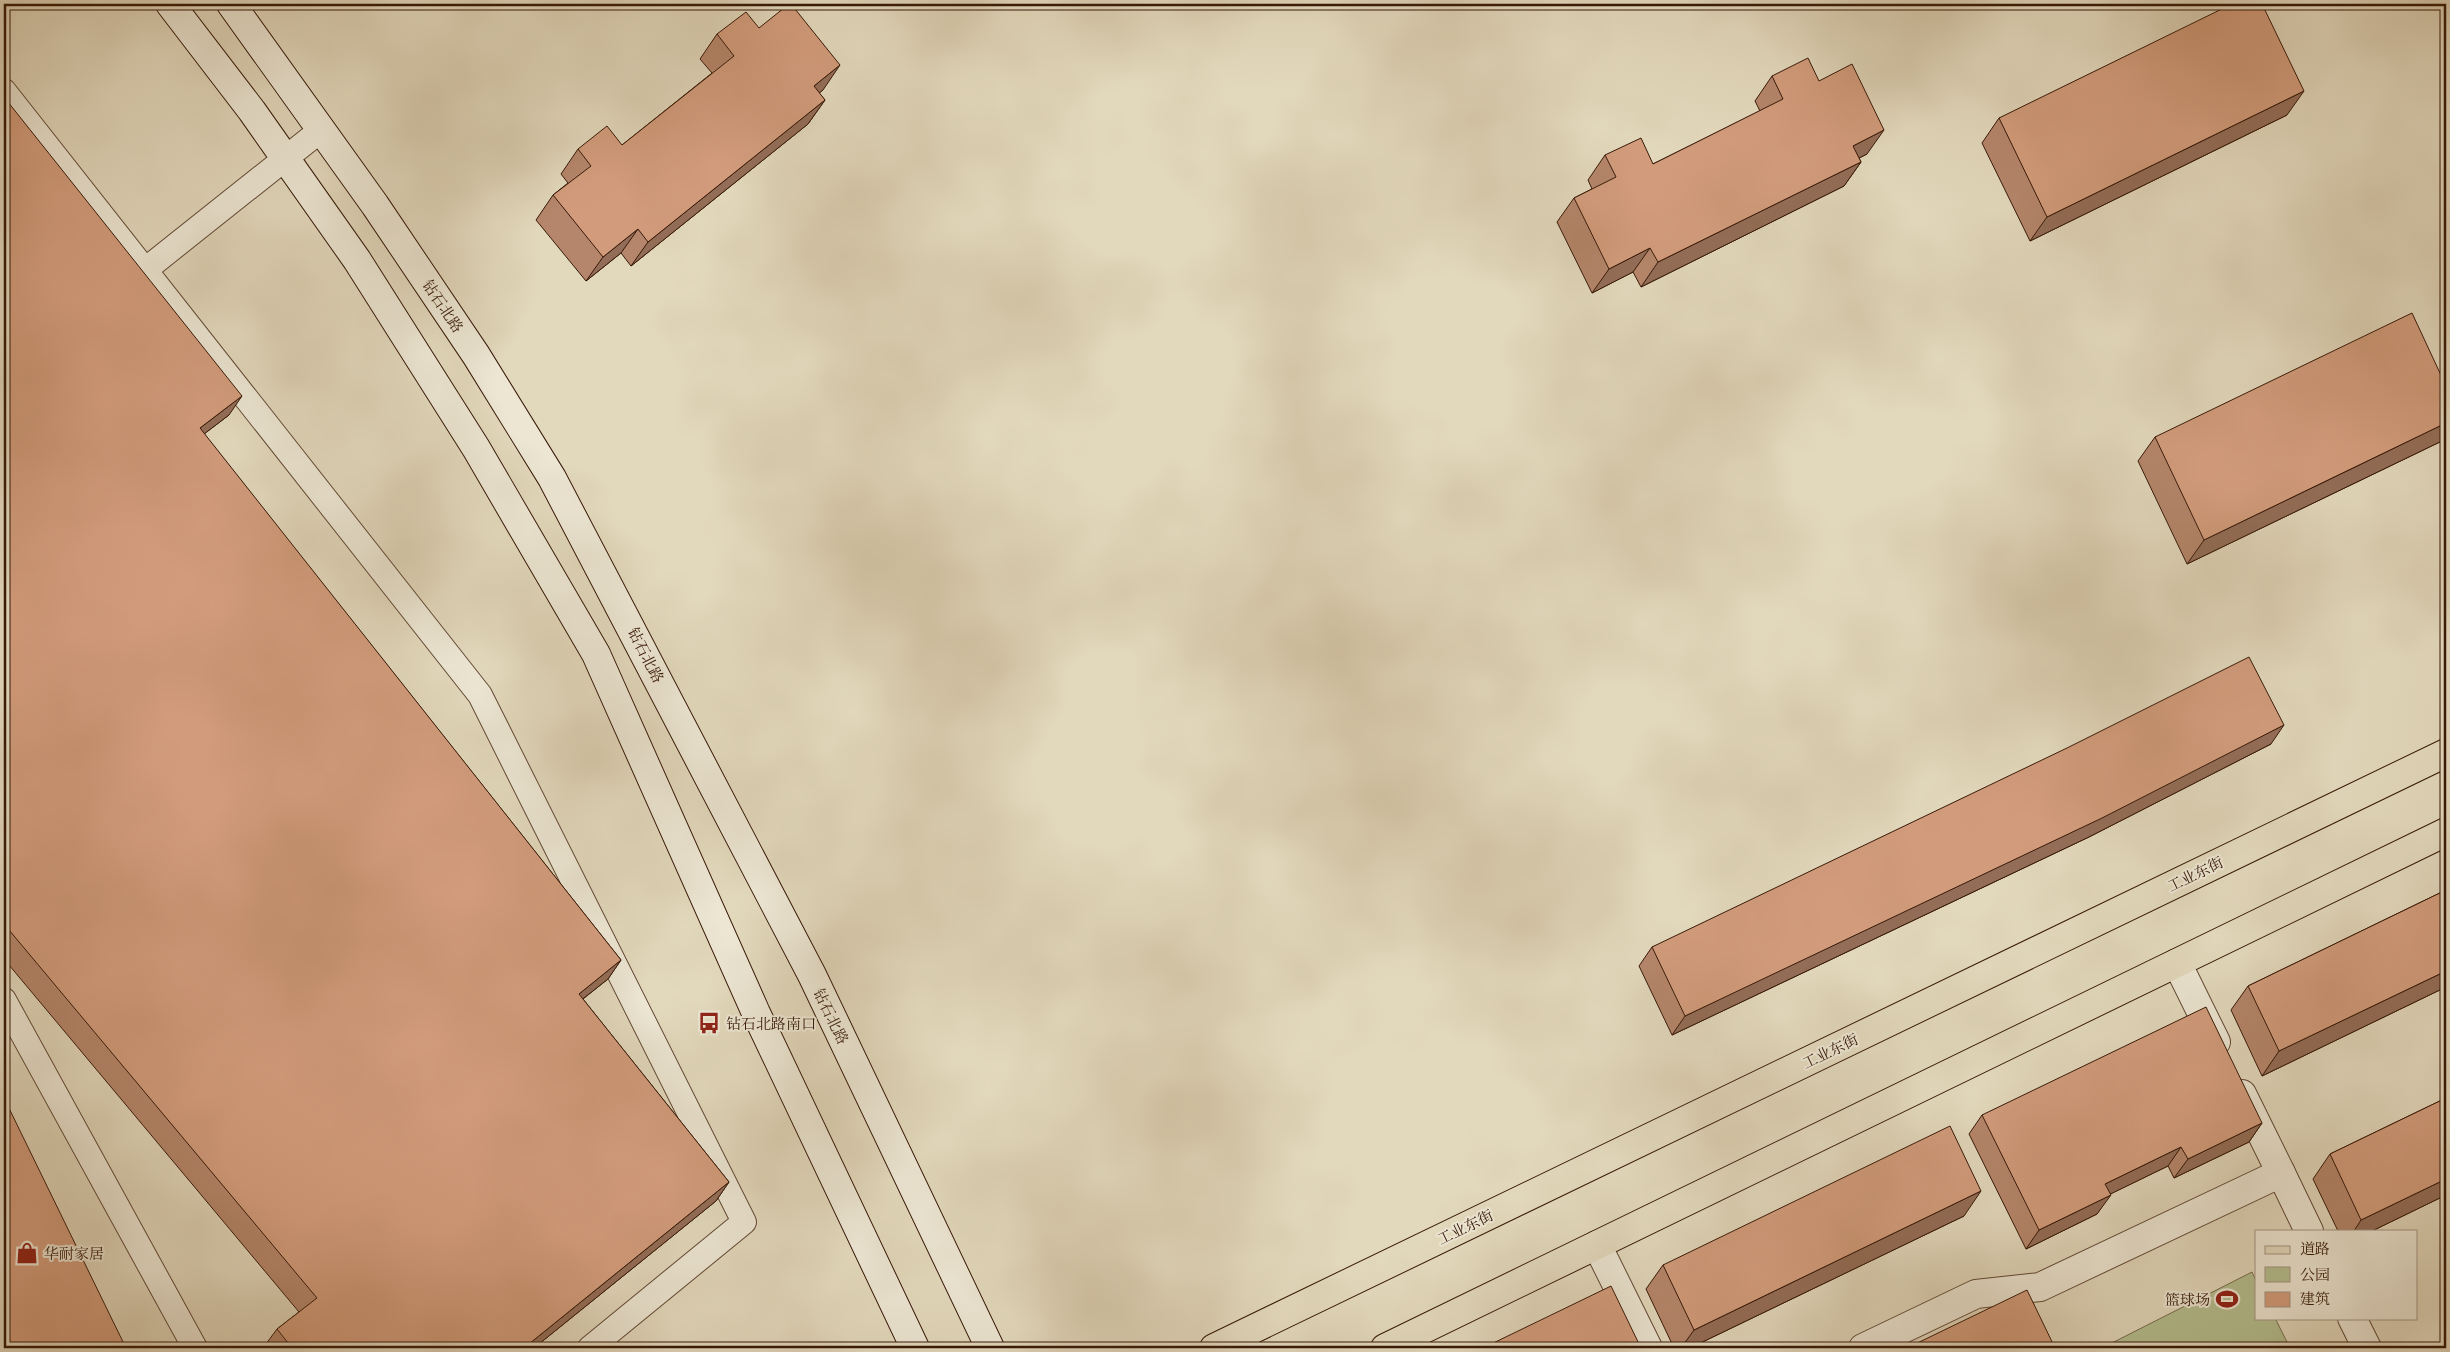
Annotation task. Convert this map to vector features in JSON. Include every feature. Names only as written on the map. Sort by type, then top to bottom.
[{"type":"main road","points":[[170,4],[286,158],[357,260],[476,448],[596,654],[756,1013],[915,1348]]},
{"type":"main road","name":"钻石北路","points":[[231,4],[322,130],[476,355],[552,478],[812,975],[990,1348]]},
{"type":"main road","name":"工业东街","points":[[1214,1348],[2446,753]]},
{"type":"main road","points":[[1385,1348],[2446,832]]},
{"type":"main road","points":[[2177,963],[2309,1230]]},
{"type":"main road","points":[[1863,1348],[1976,1294],[2040,1287],[2281,1173]]},
{"type":"main road","points":[[1597,1245],[1648,1348]]},
{"type":"main road","points":[[2353,1320],[2367,1348]]},
{"type":"lane","points":[[4,91],[480,695],[744,1222],[590,1348]]},
{"type":"lane","points":[[144,270],[322,130]]},
{"type":"lane","points":[[4,1000],[195,1348]]},
{"type":"green space","name":"篮球场","points":[[2252,1272],[2255,1279],[2255,1320],[2276,1320],[2290,1348],[2102,1348]]},
{"type":"building","points":[[791,4],[840,65],[814,86],[825,100],[648,242],[638,229],[603,257],[553,195],[591,166],[578,149],[607,126],[622,145],[734,56],[717,34],[746,12],[759,28]]},
{"type":"building","points":[[2232,4],[2262,4],[2304,91],[2047,217],[1999,118]]},
{"type":"building","points":[[1808,58],[1819,81],[1852,64],[1884,130],[1853,146],[1861,162],[1658,262],[1650,248],[1609,269],[1574,198],[1616,177],[1605,155],[1641,138],[1653,164],[1783,99],[1772,76]]},
{"type":"building","points":[[4,97],[242,396],[200,428],[621,960],[579,994],[729,1182],[524,1348],[292,1348],[277,1329],[317,1298],[4,924]]},
{"type":"building","points":[[2412,313],[2446,386],[2446,423],[2204,540],[2155,437]]},
{"type":"building","points":[[2249,657],[2284,725],[2102,818],[1685,1016],[1652,947],[2067,748]]},
{"type":"building","points":[[2446,890],[2446,971],[2279,1051],[2248,986]]},
{"type":"building","points":[[2206,1007],[2262,1123],[2188,1159],[2181,1147],[2105,1184],[2111,1195],[2039,1230],[1982,1115]]},
{"type":"building","points":[[4,1098],[126,1348],[4,1348]]},
{"type":"building","points":[[2446,1098],[2446,1179],[2361,1220],[2330,1154]]},
{"type":"building","points":[[1950,1126],[1981,1191],[1694,1330],[1663,1265]]},
{"type":"building","points":[[1611,1286],[1641,1348],[1483,1348]]},
{"type":"building","points":[[2027,1290],[2055,1348],[1907,1348]]},
{"type":"place","name":"钻石北路南口","points":[[709,1023]]},
{"type":"place","name":"华耐家居","points":[[27,1253]]},
{"type":"place","name":"篮球场","points":[[2227,1299]]}]
